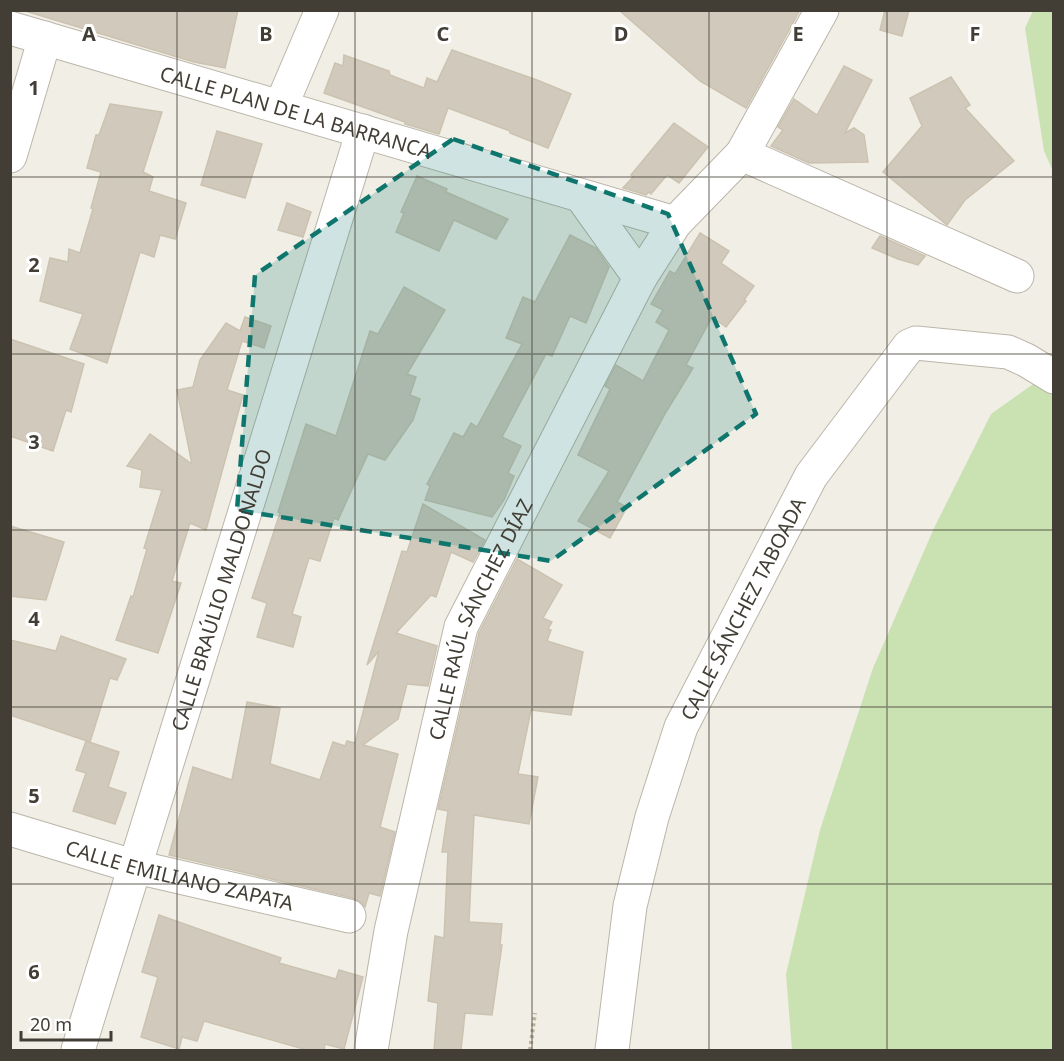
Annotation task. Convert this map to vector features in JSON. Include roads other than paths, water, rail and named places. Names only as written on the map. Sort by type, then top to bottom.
[{"type":"street","points":[[281,106],[322,10]]},
{"type":"street","name":"CALLE RAÚL SÁNCHEZ DÍAZ","points":[[371,1050],[391,931],[461,627],[640,278],[675,223],[742,154],[822,10]]},
{"type":"street","name":"CALLE PLAN DE LA BARRANCA","points":[[10,28],[675,223]]},
{"type":"street","points":[[10,156],[45,38]]},
{"type":"street","name":"CALLE BRAÚLIO MALDONALDO","points":[[78,1050],[363,131]]},
{"type":"street","points":[[742,154],[1017,276]]},
{"type":"street","points":[[582,197],[640,278]]},
{"type":"street","name":"CALLE SÁNCHEZ TABOADA","points":[[612,1050],[630,906],[652,817],[681,727],[811,477],[909,346],[916,343],[1008,352],[1053,377]]},
{"type":"street","name":"CALLE EMILIANO ZAPATA","points":[[10,829],[136,867],[349,916]]}]
